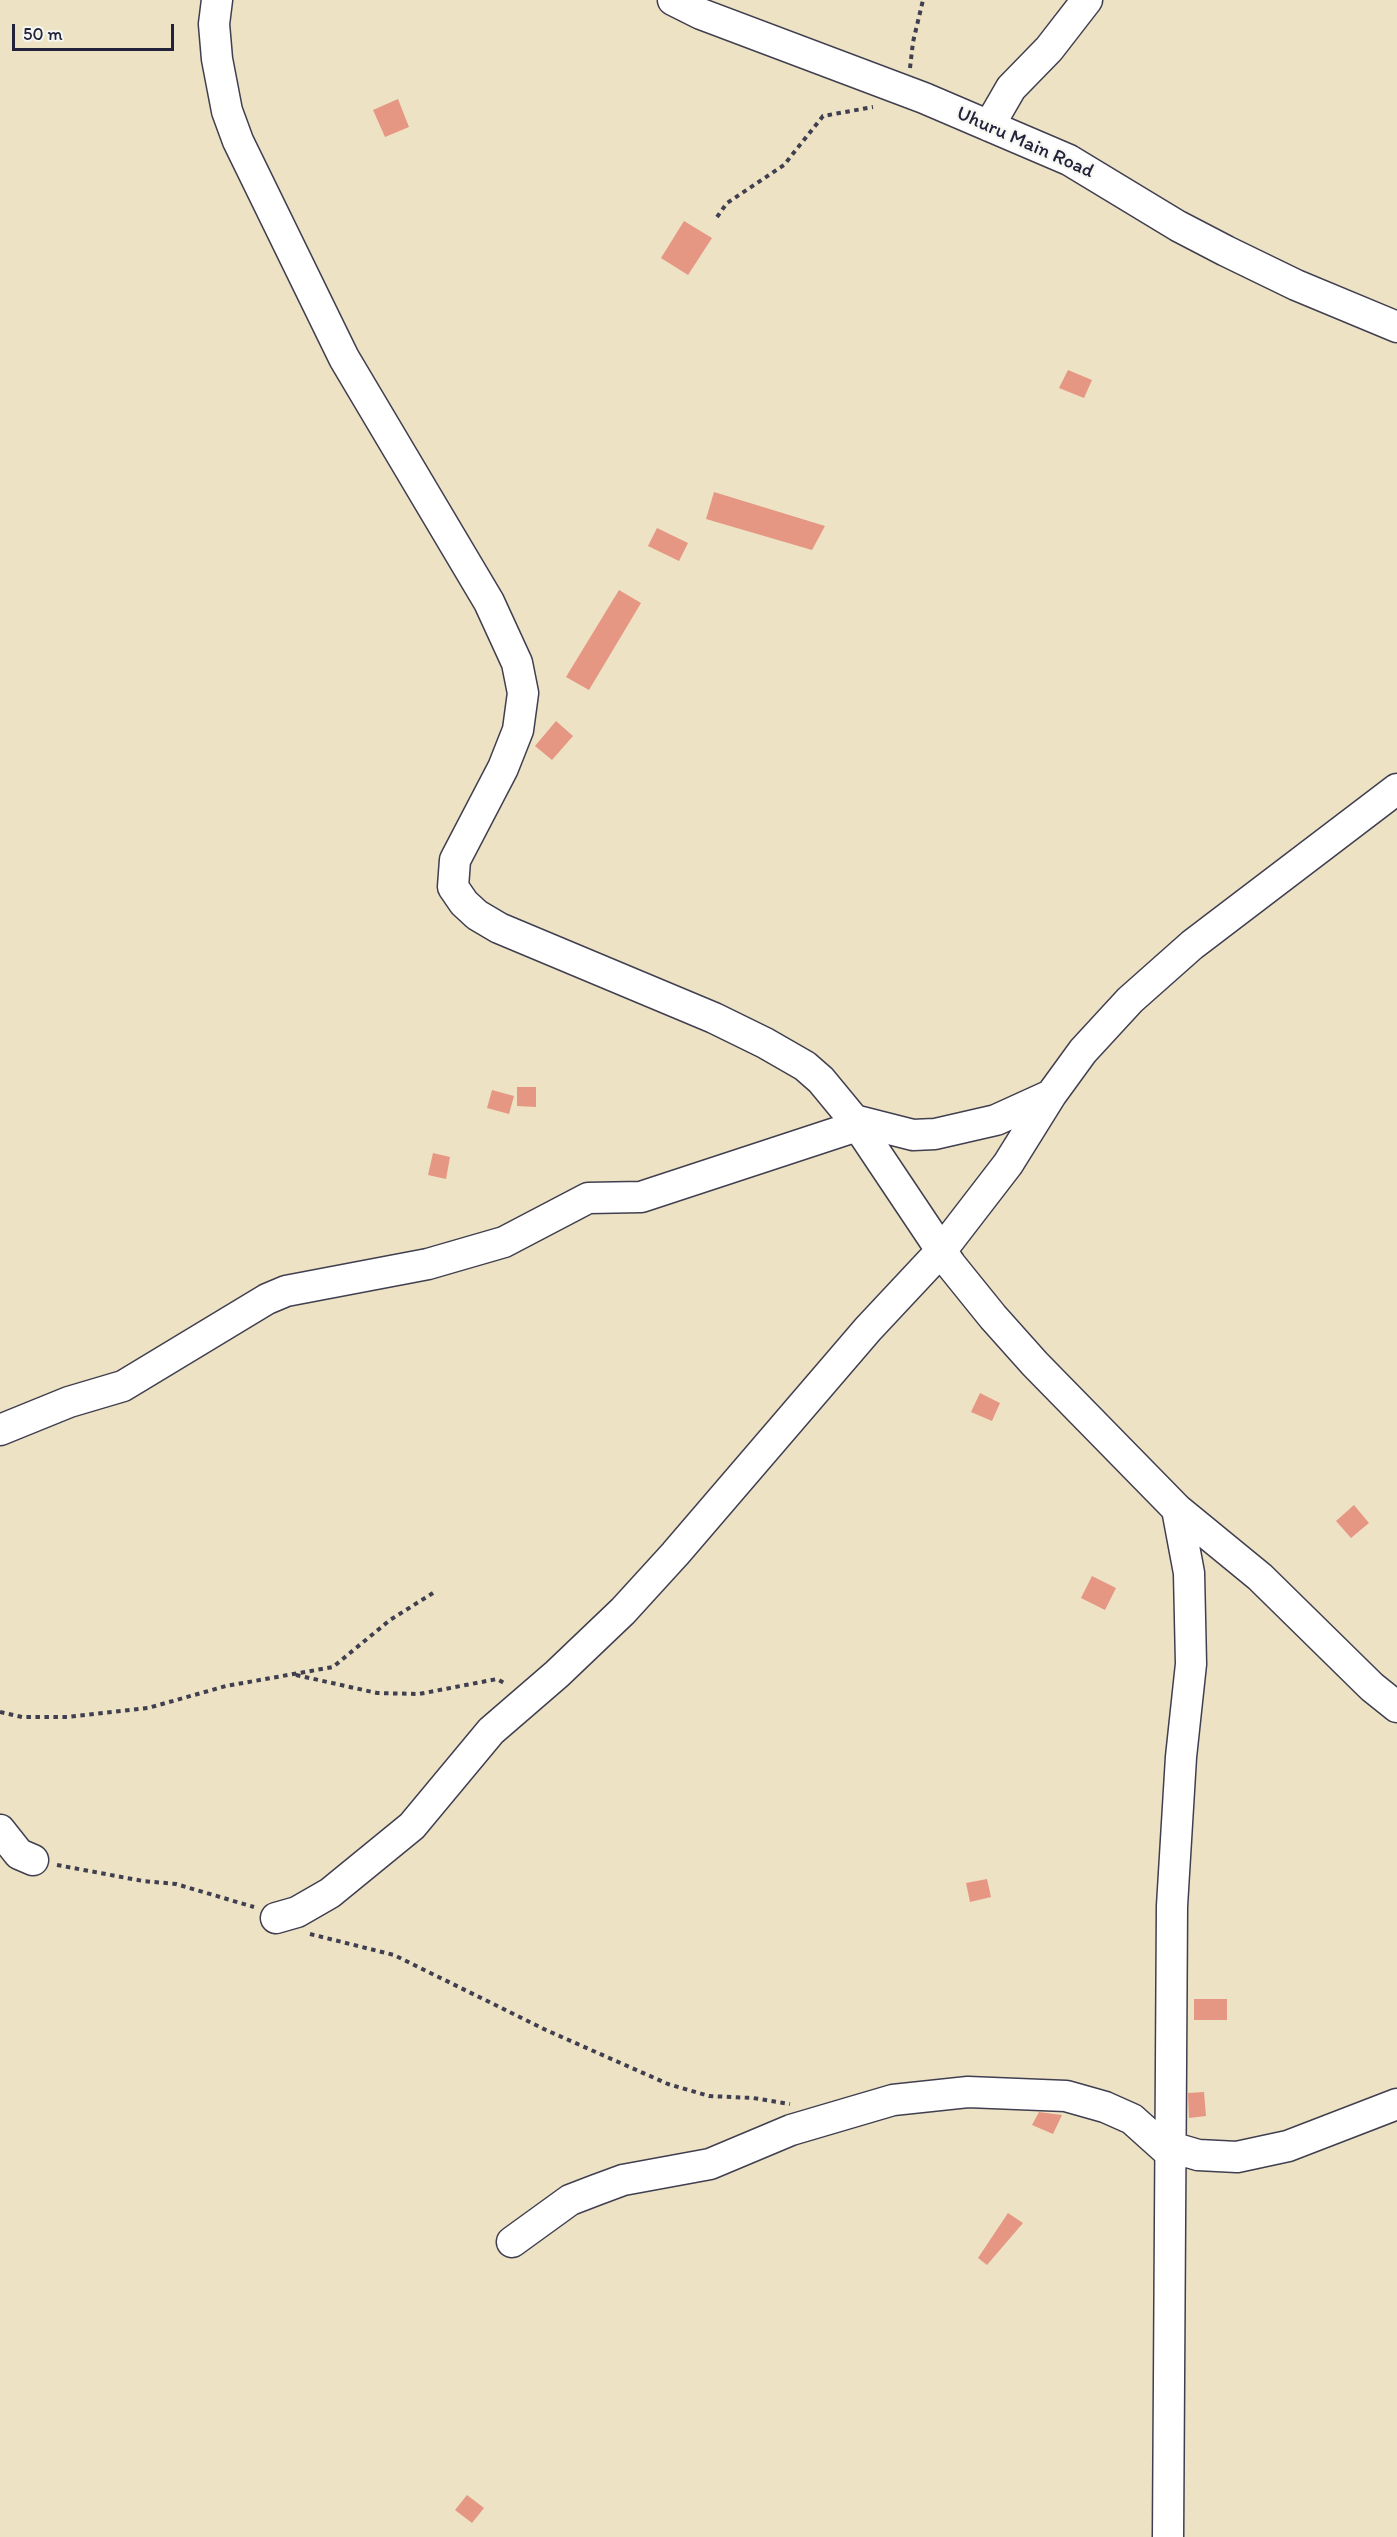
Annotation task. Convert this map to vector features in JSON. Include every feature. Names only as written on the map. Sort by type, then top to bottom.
[{"type":"street","points":[[217,0],[214,32],[217,59],[227,111],[238,141],[344,358],[489,602],[517,663],[523,693],[518,730],[503,768],[463,840],[455,860],[453,887],[477,915],[499,928],[657,993],[765,1042],[805,1066],[820,1080],[856,1123],[941,1251],[993,1317],[1035,1364],[1177,1509],[1260,1577],[1372,1687],[1397,1707]]},
{"type":"street","name":"Uhuru Main Road","points":[[673,0],[701,14],[908,93],[1086,168],[1144,206],[1226,251],[1305,289],[1397,327]]},
{"type":"street","points":[[989,126],[1011,88],[1049,49],[1087,0]]},
{"type":"street","points":[[276,1918],[297,1912],[330,1893],[412,1826],[437,1798],[479,1743],[623,1611],[675,1554],[868,1329],[941,1251],[1008,1164],[1051,1095],[1104,1026],[1160,973],[1397,789]]},
{"type":"street","points":[[0,1431],[69,1402],[123,1386],[267,1299],[286,1291],[428,1264],[504,1242],[588,1198],[641,1197],[856,1123],[912,1135],[935,1134],[996,1120],[1051,1095]]},
{"type":"street","points":[[1168,2537],[1172,1906],[1181,1757],[1191,1664],[1189,1572],[1177,1509]]},
{"type":"street","points":[[0,1830],[19,1854],[33,1860]]},
{"type":"street","points":[[512,2242],[570,2200],[596,2190],[623,2180],[669,2174],[710,2164],[791,2130],[893,2100],[968,2092],[1066,2096],[1105,2107],[1132,2118],[1172,2154]]},
{"type":"street","points":[[1172,2154],[1181,2150],[1198,2154],[1237,2157],[1288,2146],[1397,2104]]},
{"type":"path","points":[[908,93],[912,42],[923,0]]},
{"type":"path","points":[[717,217],[727,202],[784,165],[823,116],[879,105]]},
{"type":"path","points":[[0,1712],[22,1718],[68,1717],[147,1708],[226,1686],[333,1667],[390,1620],[433,1593]]},
{"type":"path","points":[[292,1674],[377,1693],[408,1694],[497,1679],[530,1697]]},
{"type":"path","points":[[33,1860],[121,1878],[176,1884],[248,1903],[323,1939],[360,1945],[394,1955],[546,2030],[668,2084],[709,2096],[753,2098],[792,2105]]},
{"type":"building","points":[[398,99],[409,127],[385,137],[373,110]]},
{"type":"building","points":[[684,221],[712,238],[688,275],[661,258]]},
{"type":"building","points":[[1068,370],[1092,380],[1084,398],[1059,388]]},
{"type":"building","points":[[714,492],[825,526],[812,550],[706,519]]},
{"type":"building","points":[[657,528],[688,543],[679,561],[648,546]]},
{"type":"building","points":[[619,590],[641,603],[589,690],[566,677]]},
{"type":"building","points":[[556,721],[573,736],[552,760],[535,746]]},
{"type":"building","points":[[517,1087],[536,1087],[536,1107],[517,1106]]},
{"type":"building","points":[[492,1090],[514,1096],[509,1114],[487,1108]]},
{"type":"building","points":[[433,1153],[450,1157],[446,1179],[428,1175]]},
{"type":"building","points":[[980,1393],[1000,1403],[992,1421],[971,1412]]},
{"type":"building","points":[[1354,1505],[1369,1523],[1351,1538],[1336,1521]]},
{"type":"building","points":[[1092,1576],[1116,1588],[1105,1610],[1081,1598]]},
{"type":"building","points":[[987,1879],[991,1897],[970,1902],[966,1883]]},
{"type":"building","points":[[1194,1999],[1227,1999],[1227,2020],[1194,2020]]},
{"type":"building","points":[[1204,2092],[1206,2116],[1189,2118],[1188,2093]]},
{"type":"building","points":[[1039,2112],[1062,2115],[1053,2134],[1032,2125]]},
{"type":"building","points":[[1008,2213],[1023,2223],[987,2265],[978,2258]]},
{"type":"building","points":[[467,2495],[484,2508],[472,2523],[455,2510]]}]
